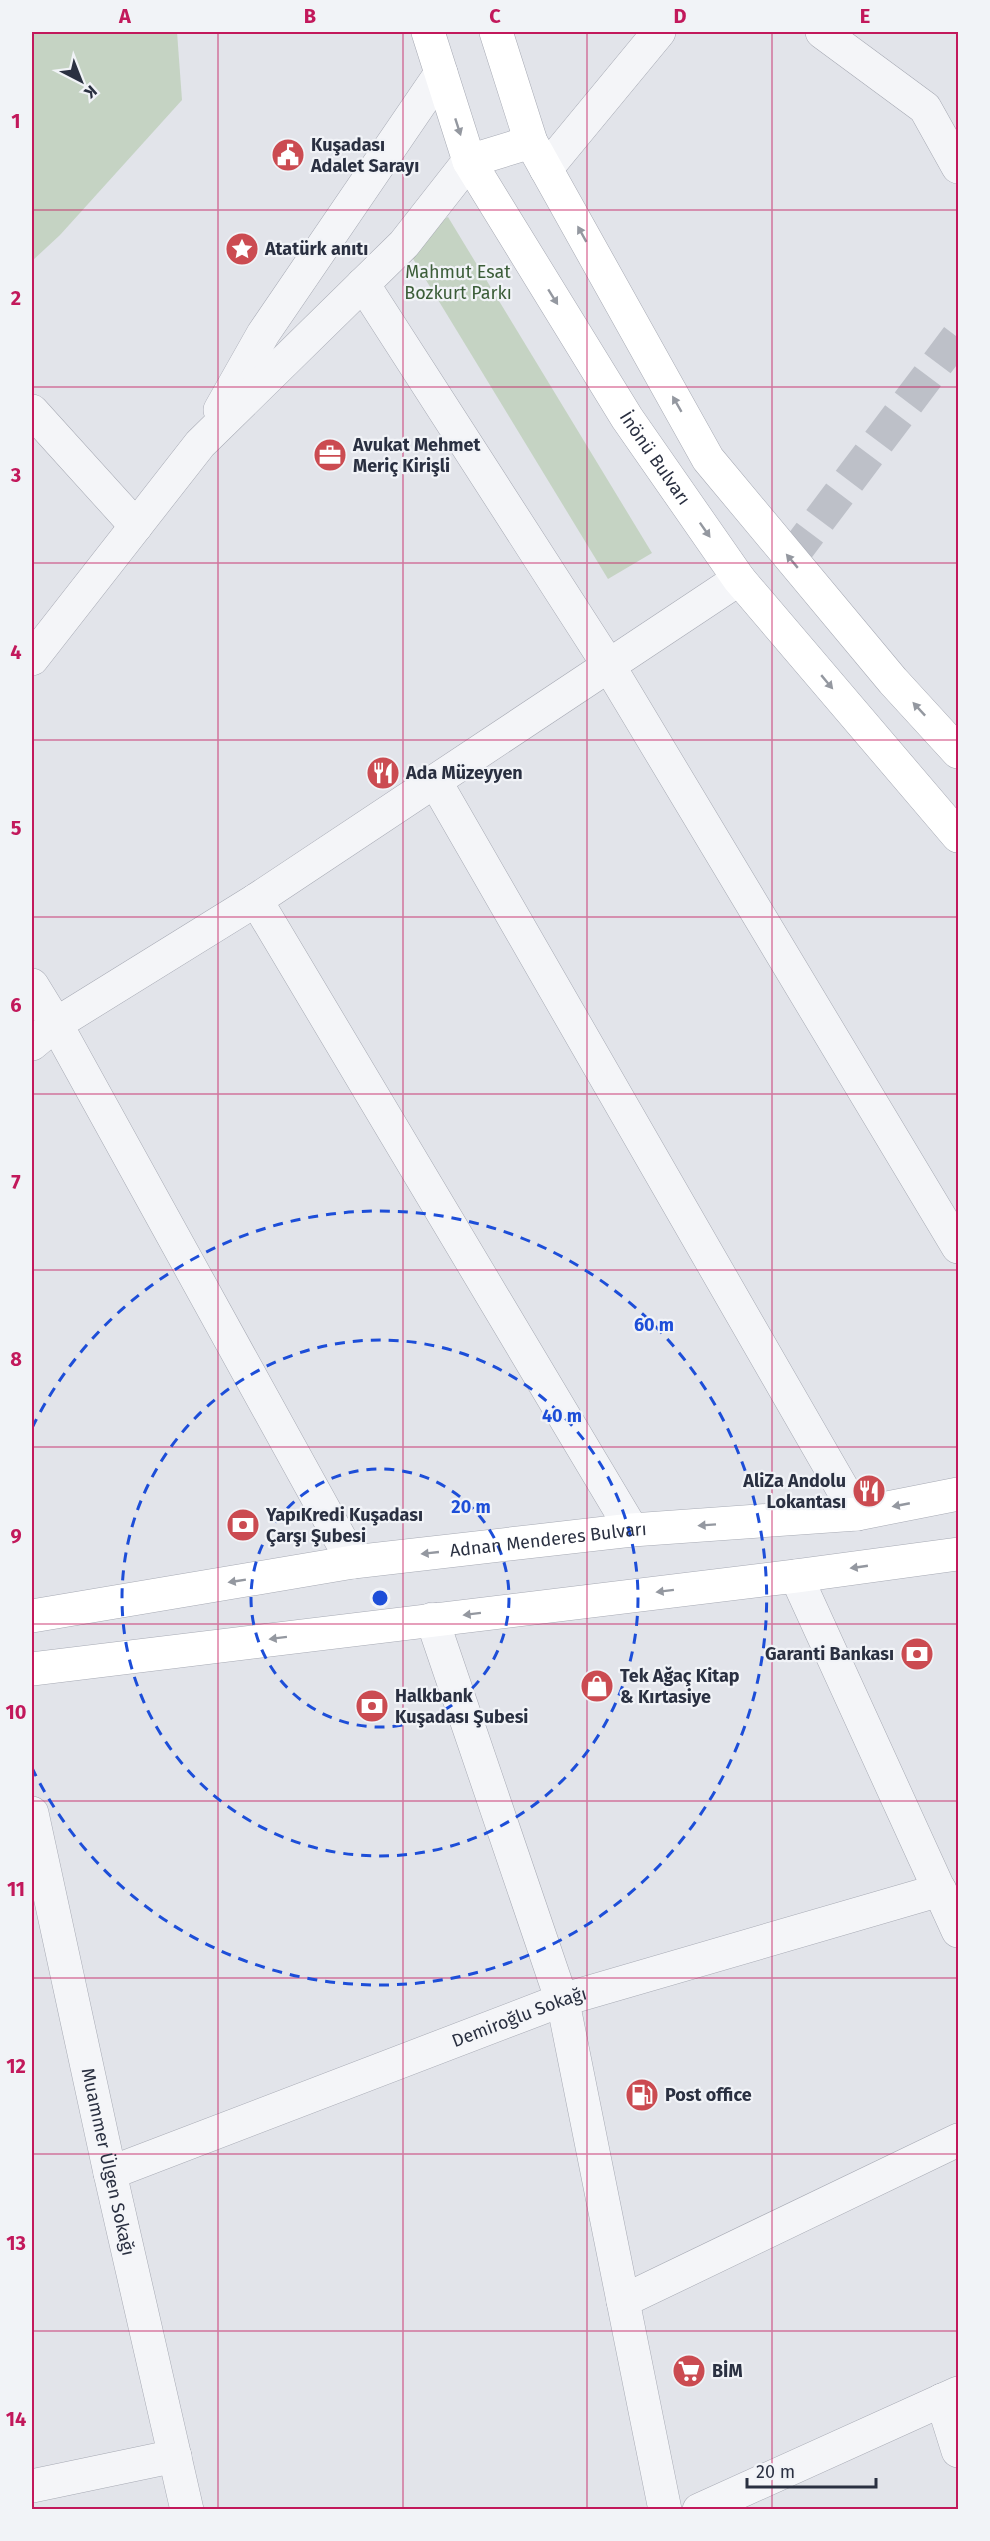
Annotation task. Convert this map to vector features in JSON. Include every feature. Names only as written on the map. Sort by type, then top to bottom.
[{"type":"main road","name":"İnönü Bulvarı","points":[[428,32],[469,161],[627,418],[739,579],[958,836]]},
{"type":"main road","points":[[496,32],[539,155],[708,459],[893,681],[958,752]]},
{"type":"main road","points":[[469,161],[539,155]]},
{"type":"main road","name":"Adnan Menderes Bulvarı","points":[[32,1616],[353,1562],[632,1530],[857,1514],[958,1494]]},
{"type":"main road","points":[[32,1669],[796,1576],[958,1554]]},
{"type":"street","points":[[539,155],[659,32]]},
{"type":"street","points":[[822,32],[925,108],[958,167]]},
{"type":"street","points":[[200,444],[262,334],[441,73]]},
{"type":"street","points":[[32,659],[200,444],[404,244],[469,161]]},
{"type":"street","points":[[363,284],[609,666],[958,1247]]},
{"type":"street","points":[[32,411],[136,526]]},
{"type":"street","points":[[44,1034],[256,900],[739,579]]},
{"type":"street","points":[[435,781],[857,1514]]},
{"type":"street","points":[[256,900],[632,1530]]},
{"type":"street","points":[[32,985],[44,1034],[353,1562]]},
{"type":"street","points":[[796,1576],[958,1931]]},
{"type":"street","points":[[432,1619],[562,2000],[665,2510]]},
{"type":"street","name":"Muammer Ülgen Sokağı","points":[[32,1813],[110,2173],[187,2510]]},
{"type":"street","name":"Demiroğlu Sokağı","points":[[110,2173],[562,2000],[940,1890]]},
{"type":"street","points":[[624,2301],[958,2140]]},
{"type":"street","points":[[699,2510],[950,2396],[958,2451]]},
{"type":"street","points":[[32,2486],[175,2456]]},
{"type":"green space","points":[[32,32],[177,32],[182,100],[60,235],[32,261]]},
{"type":"green space","name":"Mahmut Esat Bozkurt Parkı","points":[[448,217],[652,553],[608,579],[404,244]]},
{"type":"tunnel","points":[[790,559],[958,336]]},
{"type":"place","name":"Kuşadası Adalet Sarayı","points":[[288,155]]},
{"type":"place","name":"Atatürk anıtı","points":[[242,249]]},
{"type":"place","name":"Avukat Mehmet Meriç Kirişli","points":[[330,455]]},
{"type":"place","name":"Ada Müzeyyen","points":[[383,773]]},
{"type":"place","name":"AliZa Andolu Lokantası","points":[[869,1491]]},
{"type":"place","name":"YapıKredi Kuşadası Çarşı Şubesi","points":[[243,1525]]},
{"type":"place","name":"Garanti Bankası","points":[[917,1654]]},
{"type":"place","name":"Tek Ağaç Kitap & Kırtasiye","points":[[597,1686]]},
{"type":"place","name":"Halkbank Kuşadası Şubesi","points":[[372,1706]]},
{"type":"place","name":"Post office","points":[[642,2095]]},
{"type":"place","name":"BİM","points":[[689,2371]]}]
